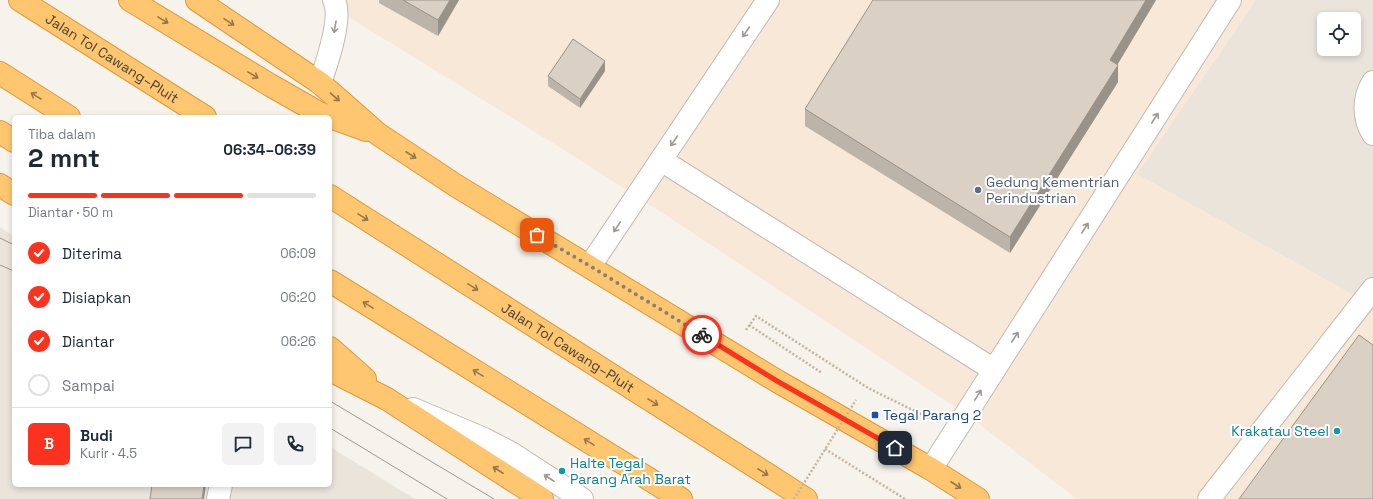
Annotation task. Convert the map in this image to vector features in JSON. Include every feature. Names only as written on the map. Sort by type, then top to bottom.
[{"type":"highway","name":"Jalan Tol Cawang–Pluit","points":[[20,0],[202,115]]},
{"type":"highway","points":[[130,0],[220,55],[325,115]]},
{"type":"highway","points":[[197,0],[320,83],[378,134],[526,229],[590,266],[777,381],[931,469],[978,499]]},
{"type":"highway","points":[[0,73],[66,115]]},
{"type":"highway","points":[[332,118],[378,134]]},
{"type":"highway","points":[[0,132],[12,140]]},
{"type":"highway","points":[[0,185],[12,193]]},
{"type":"highway","name":"Jalan Tol Cawang–Pluit","points":[[332,197],[806,499]]},
{"type":"highway","points":[[332,283],[681,499]]},
{"type":"highway","points":[[332,350],[387,399]]},
{"type":"highway","points":[[332,371],[387,399],[542,499]]},
{"type":"street","points":[[320,83],[330,54],[337,12],[334,0]]},
{"type":"street","points":[[590,266],[768,0]]},
{"type":"street","points":[[931,469],[1230,0]]},
{"type":"street","points":[[1369,124],[1365,102],[1373,82]]},
{"type":"street","points":[[662,160],[994,370]]},
{"type":"street","points":[[1209,499],[1373,289]]},
{"type":"street","points":[[387,399],[484,439],[511,453],[582,499]]},
{"type":"street","points":[[218,499],[221,487]]},
{"type":"path","points":[[826,376],[749,325],[756,316],[868,388],[955,431]]},
{"type":"path","points":[[794,499],[856,400]]},
{"type":"path","points":[[825,449],[905,499]]},
{"type":"shaded area","points":[[321,0],[1256,0],[1137,174],[1373,306],[1373,499],[1077,499],[966,414],[667,216],[569,153]]},
{"type":"shaded area","points":[[1256,0],[1373,0],[1373,306],[1137,174]]},
{"type":"shaded area","points":[[0,227],[12,236],[12,487],[332,487],[332,448],[415,499],[0,499]]},
{"type":"building","points":[[403,0],[450,0],[438,20]]},
{"type":"building","name":"Gedung Kementrian Perindustrian","points":[[873,0],[1146,0],[1110,60],[1118,65],[1010,237],[805,109]]},
{"type":"building","points":[[573,39],[605,61],[580,99],[548,76]]},
{"type":"building","name":"Krakatau Steel","points":[[1359,335],[1373,345],[1373,499],[1239,499]]},
{"type":"building","points":[[152,487],[204,487],[202,499],[150,499]]},
{"type":"tram line","points":[[0,238],[12,244]]},
{"type":"tram line","points":[[0,265],[12,270]]},
{"type":"tram line","points":[[332,402],[494,499]]},
{"type":"tram line","points":[[332,429],[447,499]]},
{"type":"way so far","points":[[537,235],[702,335]]},
{"type":"place","name":"Gedung Kementrian Perindustrian","points":[[978,190]]},
{"type":"place","name":"Tegal Parang 2","points":[[875,415]]},
{"type":"place","name":"Krakatau Steel","points":[[1337,431]]},
{"type":"place","name":"Halte Tegal Parang Arah Barat","points":[[562,471]]},
{"type":"route","points":[[702,335],[777,381],[895,448]]}]
